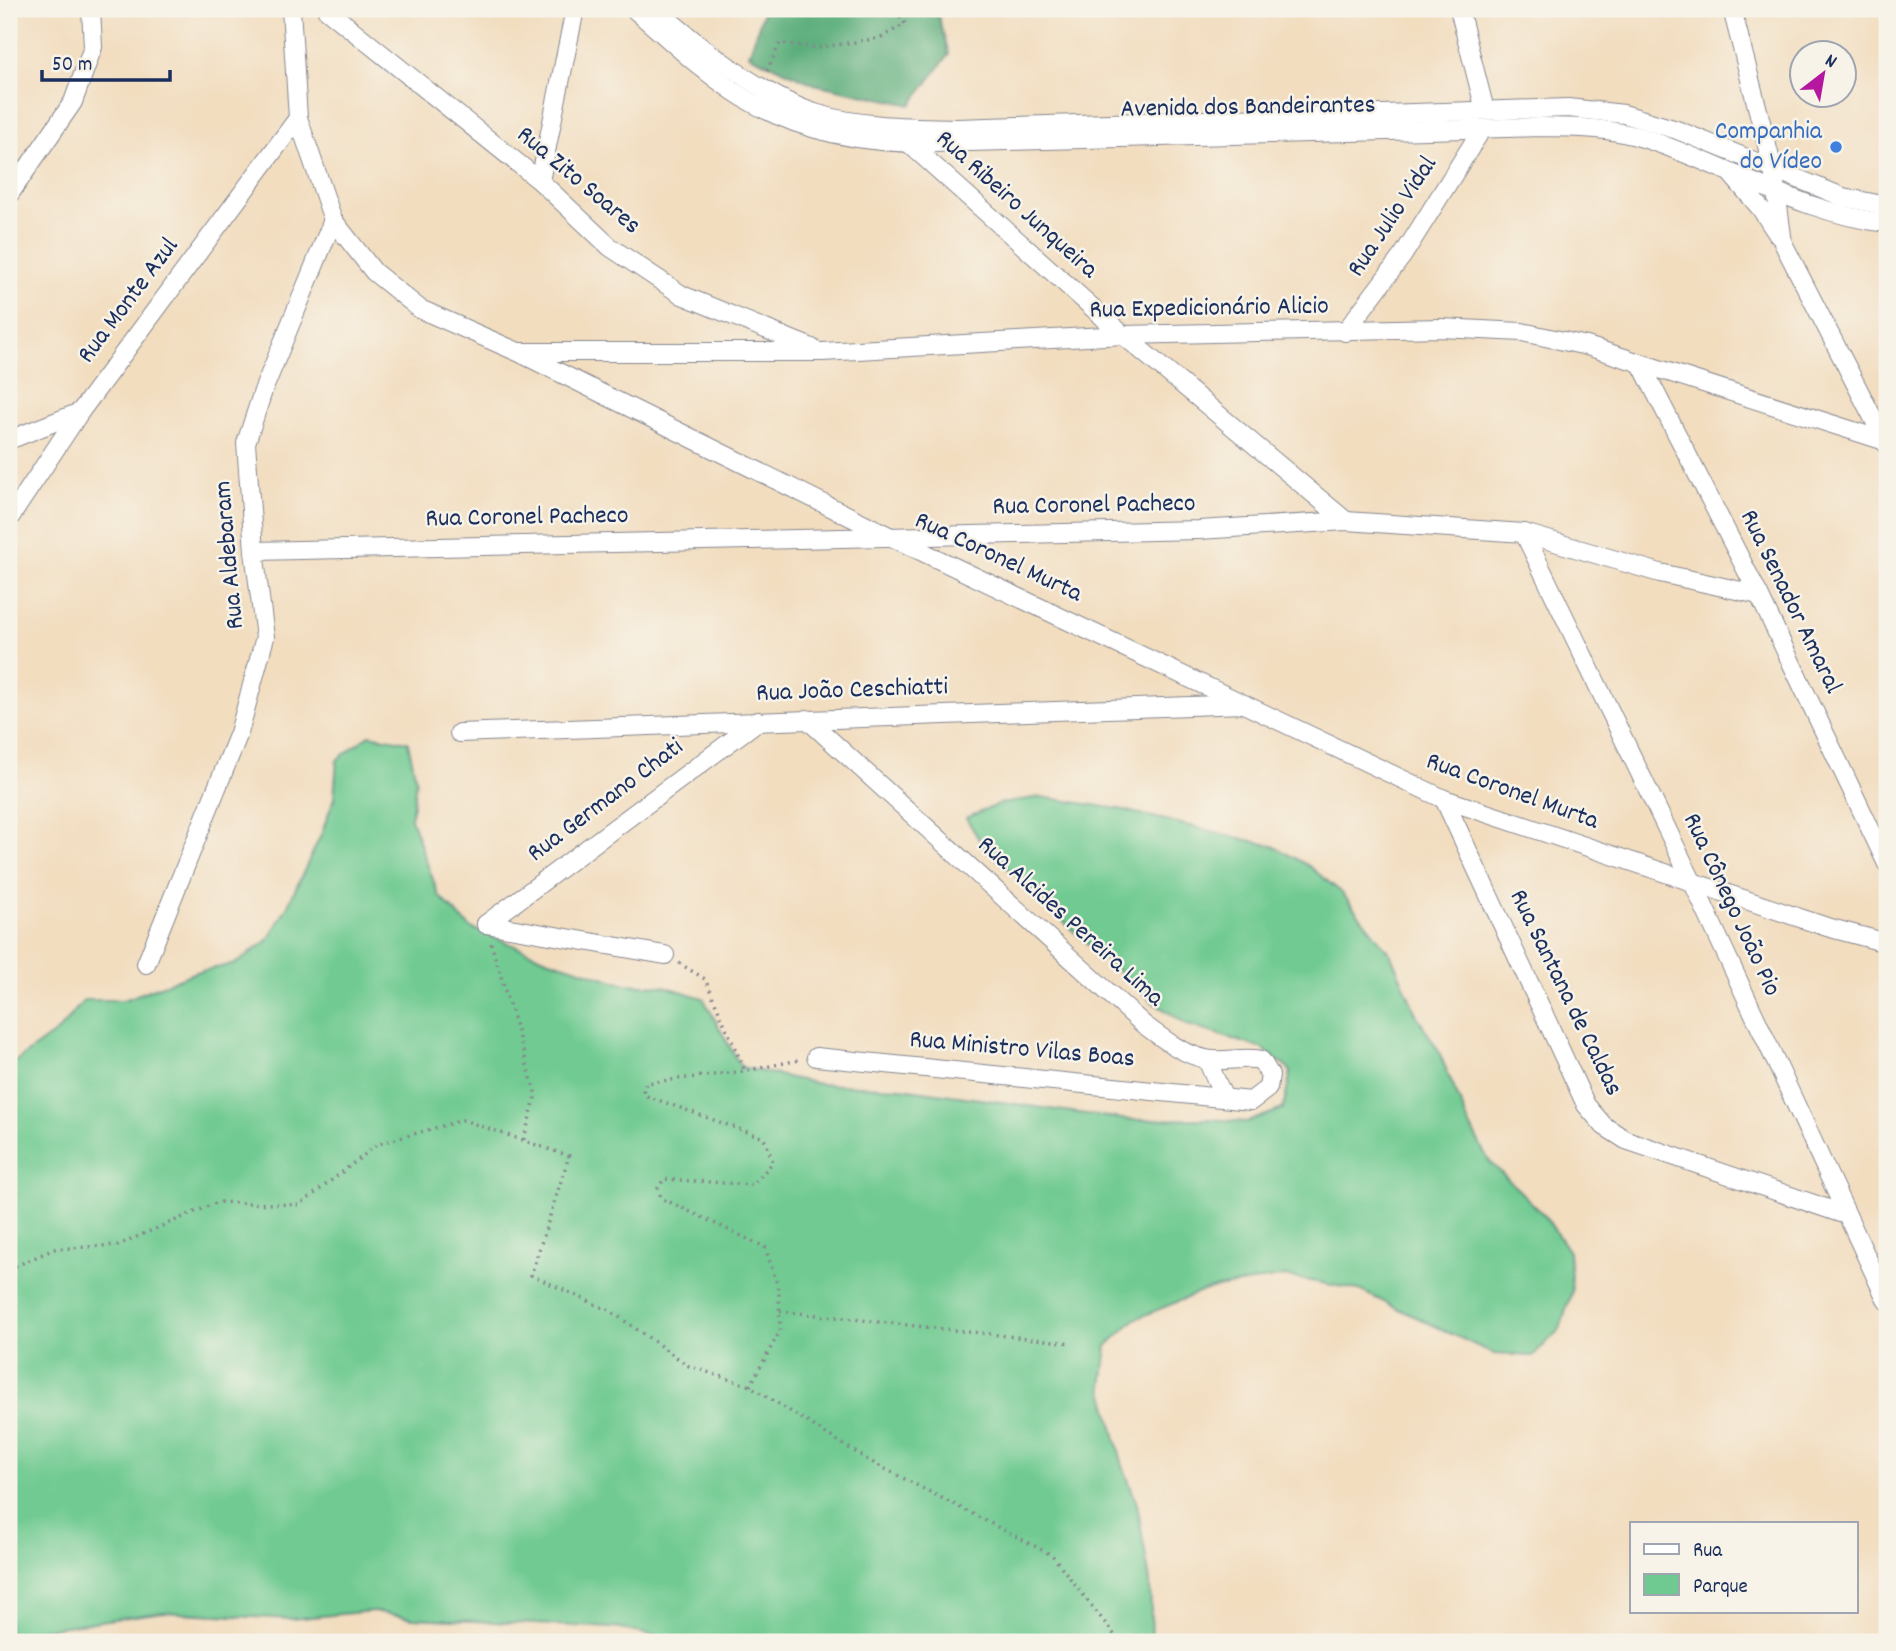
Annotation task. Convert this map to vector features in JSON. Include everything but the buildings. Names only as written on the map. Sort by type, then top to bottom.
[{"type":"street","points":[[9,195],[73,102],[93,47],[91,9]]},
{"type":"street","name":"Rua Coronel Murta","points":[[291,9],[298,118],[333,220],[374,272],[420,309],[518,352],[889,536],[1444,799],[1827,928],[1887,943]]},
{"type":"street","name":"Rua Zito Soares","points":[[326,9],[540,181],[610,247],[682,295],[821,352]]},
{"type":"street","points":[[540,181],[575,9]]},
{"type":"street","name":"Avenida dos Bandeirantes","points":[[634,9],[715,78],[753,103],[792,120],[846,138],[908,144],[1567,127],[1644,138],[1853,218],[1887,223]]},
{"type":"street","name":"Avenida dos Bandeirantes","points":[[657,9],[731,68],[817,114],[891,126],[957,128],[1568,108],[1623,114],[1677,130],[1843,197],[1887,206]]},
{"type":"street","points":[[1459,9],[1485,110]]},
{"type":"street","points":[[1732,9],[1773,169],[1783,243]]},
{"type":"street","name":"Rua Monte Azul","points":[[9,519],[80,412],[298,118]]},
{"type":"street","name":"Rua Ribeiro Junqueira","points":[[891,126],[1122,335],[1346,521]]},
{"type":"street","name":"Rua Julio Vidal","points":[[1345,332],[1403,255],[1482,129]]},
{"type":"street","points":[[1729,171],[1761,209],[1783,243],[1886,443]]},
{"type":"street","name":"Rua Aldebaram","points":[[146,964],[239,733],[265,637],[254,551],[246,443],[262,391],[333,220]]},
{"type":"street","name":"Rua Expedicionário Alicio","points":[[518,352],[821,352],[1122,335],[1441,328],[1522,332],[1587,346],[1886,443]]},
{"type":"street","name":"Rua Senador Amaral","points":[[1642,366],[1759,595],[1887,864]]},
{"type":"street","points":[[9,440],[80,412]]},
{"type":"street","name":"Rua Coronel Pacheco","points":[[254,551],[1199,530],[1346,521],[1524,533],[1660,573],[1759,595]]},
{"type":"street","name":"Rua Cônego João Pio","points":[[1524,533],[1693,883],[1887,1301]]},
{"type":"street","name":"Rua João Ceschiatti","points":[[459,733],[1247,704]]},
{"type":"street","name":"Rua Alcides Pereira Lima","points":[[807,719],[1143,1024],[1175,1047],[1208,1060],[1247,1057],[1261,1060],[1270,1074],[1268,1088],[1251,1101],[1223,1096]]},
{"type":"street","name":"Rua Germano Chati","points":[[486,924],[758,721]]},
{"type":"street","name":"Rua Santana de Caldas","points":[[1444,799],[1586,1105],[1604,1126],[1626,1140],[1846,1215]]},
{"type":"street","points":[[486,924],[665,955]]},
{"type":"street","name":"Rua Ministro Vilas Boas","points":[[816,1057],[1223,1096]]},
{"type":"street","points":[[1208,1060],[1223,1096]]},
{"type":"path","points":[[761,85],[780,43],[817,48],[880,38],[905,24],[895,9]]},
{"type":"path","points":[[486,924],[536,1095],[523,1142]]},
{"type":"path","points":[[665,955],[705,979],[744,1071]]},
{"type":"path","points":[[750,1385],[780,1331],[779,1290],[765,1247],[661,1198],[658,1188],[664,1179],[753,1185],[773,1162],[764,1138],[646,1096],[643,1090],[646,1083],[744,1071],[816,1057]]},
{"type":"path","points":[[9,1269],[54,1249],[118,1245],[218,1202],[300,1205],[377,1144],[463,1120],[569,1157],[531,1275],[611,1312],[689,1366],[750,1385],[868,1460],[1052,1555],[1116,1637],[1115,1642]]},
{"type":"path","points":[[780,1311],[1072,1343]]},
{"type":"green space","points":[[764,9],[945,9],[937,12],[949,54],[911,105],[814,84],[749,55]]},
{"type":"green space","points":[[369,735],[408,742],[416,780],[411,819],[439,896],[471,928],[547,959],[624,984],[664,986],[703,998],[741,1067],[819,1084],[901,1088],[1129,1120],[1207,1119],[1247,1122],[1283,1109],[1291,1071],[1261,1048],[1188,1025],[1154,1003],[984,847],[966,818],[1002,803],[1041,797],[1119,809],[1273,846],[1309,866],[1341,892],[1391,955],[1417,1016],[1438,1050],[1470,1126],[1489,1161],[1545,1216],[1569,1252],[1572,1291],[1560,1329],[1533,1356],[1494,1354],[1359,1290],[1284,1276],[1206,1290],[1135,1319],[1107,1346],[1102,1386],[1123,1466],[1137,1504],[1150,1582],[1152,1642],[667,1642],[656,1636],[615,1628],[413,1618],[372,1611],[291,1619],[163,1612],[9,1634],[9,1066],[59,1030],[84,1000],[124,1000],[196,972],[235,964],[268,940],[321,835],[334,798],[337,760]]},
{"type":"place","name":"Companhia do Vídeo","points":[[1836,147]]}]
